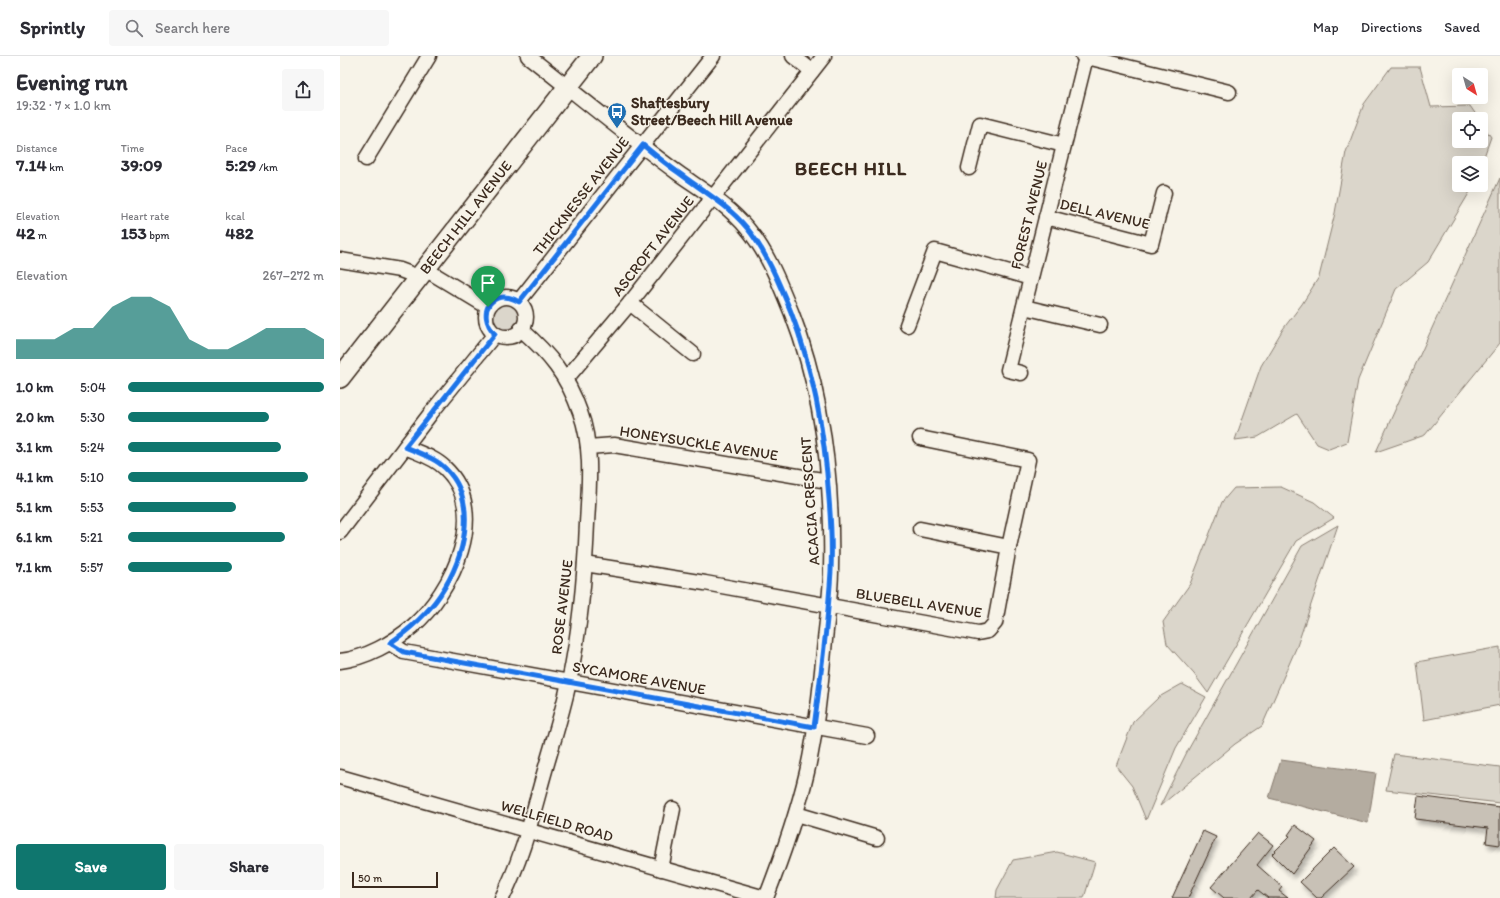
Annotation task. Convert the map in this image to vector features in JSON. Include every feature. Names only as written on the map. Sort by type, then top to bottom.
[{"type":"street","points":[[366,159],[429,56]]},
{"type":"street","name":"ACACIA CRESCENT","points":[[528,56],[678,173],[713,196],[734,214],[761,247],[774,272],[804,349],[818,406],[824,441],[831,519],[831,570],[822,670],[807,770],[796,814],[765,898]]},
{"type":"street","name":"BEECH HILL AVENUE","points":[[340,378],[592,56]]},
{"type":"street","name":"THICKNESSE AVENUE","points":[[519,302],[713,56]]},
{"type":"street","points":[[793,56],[812,71]]},
{"type":"street","name":"ASCROFT AVENUE","points":[[566,379],[630,304],[824,56]]},
{"type":"street","points":[[1085,56],[1229,92]]},
{"type":"street","name":"FOREST AVENUE","points":[[1021,373],[1008,370],[1085,56]]},
{"type":"street","points":[[969,168],[980,124],[1064,145]]},
{"type":"street","name":"DELL AVENUE","points":[[1046,217],[1151,244],[1164,193]]},
{"type":"street","points":[[907,325],[935,251],[1031,278]]},
{"type":"street","points":[[340,260],[400,270],[408,273],[421,274],[488,307]]},
{"type":"street","points":[[501,297],[513,298],[519,302],[525,311],[526,318],[522,329],[511,336],[505,337],[495,334],[486,322],[488,307],[495,300],[501,297]]},
{"type":"street","points":[[630,304],[693,354]]},
{"type":"street","points":[[1024,307],[1100,325]]},
{"type":"street","name":"ROSE AVENUE","points":[[502,898],[513,877],[528,831],[569,682],[579,626],[589,498],[588,448],[581,413],[566,379],[552,360],[522,329]]},
{"type":"street","points":[[340,532],[405,447],[495,334]]},
{"type":"street","name":"BLUEBELL AVENUE","points":[[585,564],[705,583],[978,633],[988,631],[995,623],[1009,547],[1028,460],[920,438]]},
{"type":"street","name":"HONEYSUCKLE AVENUE","points":[[588,448],[614,445],[828,481]]},
{"type":"street","points":[[340,661],[365,655],[390,643],[414,625],[440,595],[450,580],[463,542],[466,524],[465,510],[457,484],[451,474],[435,460],[405,447]]},
{"type":"street","points":[[920,529],[1009,547]]},
{"type":"street","name":"SYCAMORE AVENUE","points":[[390,643],[404,652],[867,736]]},
{"type":"street","name":"WELLFIELD ROAD","points":[[340,777],[765,898]]},
{"type":"street","points":[[661,869],[673,808]]},
{"type":"street","points":[[796,814],[877,838]]},
{"type":"shaded area","points":[[1391,67],[1420,67],[1431,107],[1470,106],[1474,112],[1452,112],[1452,148],[1487,148],[1484,156],[1452,156],[1452,192],[1470,192],[1428,262],[1396,289],[1358,380],[1347,442],[1329,449],[1317,444],[1297,414],[1258,437],[1235,440],[1261,366],[1283,329],[1302,304],[1319,277],[1335,213],[1346,152],[1364,104]]},
{"type":"shaded area","points":[[1488,133],[1491,137],[1488,145]]},
{"type":"shaded area","points":[[1500,178],[1500,343],[1425,435],[1376,452]]},
{"type":"shaded area","points":[[506,302],[517,306],[521,317],[517,328],[506,332],[495,328],[491,317],[495,306]]},
{"type":"shaded area","points":[[1281,487],[1314,502],[1334,518],[1296,541],[1208,693],[1194,674],[1167,644],[1163,622],[1190,584],[1222,502],[1234,488]]},
{"type":"shaded area","points":[[1338,525],[1297,646],[1262,726],[1235,744],[1160,806],[1188,750],[1302,546]]},
{"type":"shaded area","points":[[1500,647],[1500,705],[1424,720],[1417,662]]},
{"type":"shaded area","points":[[1182,684],[1206,697],[1176,748],[1146,820],[1132,786],[1116,766],[1133,722],[1159,697]]},
{"type":"shaded area","points":[[1394,754],[1500,767],[1500,803],[1386,790]]},
{"type":"shaded area","points":[[1281,760],[1376,773],[1368,823],[1269,798]]},
{"type":"shaded area","points":[[1057,852],[1095,862],[1084,898],[996,898],[997,890],[1013,860]]},
{"type":"building","points":[[1418,796],[1500,807],[1500,845],[1486,843],[1488,828],[1415,819]]},
{"type":"building","points":[[1295,825],[1316,841],[1292,874],[1272,854],[1290,836],[1288,835]]},
{"type":"building","points":[[1203,831],[1216,837],[1188,898],[1172,898]]},
{"type":"building","points":[[1258,833],[1273,845],[1257,865],[1282,887],[1279,891],[1288,898],[1268,898],[1258,890],[1251,898],[1224,898],[1211,887]]},
{"type":"building","points":[[1334,848],[1354,867],[1321,898],[1317,898],[1300,882]]},
{"type":"place","name":"Shaftesbury Street/Beech Hill Avenue","points":[[617,129]]},
{"type":"district","name":"BEECH HILL","points":[[851,168]]},
{"type":"route","points":[[643,145],[678,173],[713,196],[734,214],[747,228],[761,247],[774,272],[796,326],[811,377],[824,441],[831,519],[831,570],[822,670],[814,727],[404,652],[390,643],[414,625],[440,595],[450,580],[463,542],[466,524],[465,510],[457,484],[451,474],[435,460],[405,447],[495,334],[486,322],[488,307],[495,300],[507,296],[519,302],[643,145]]}]
